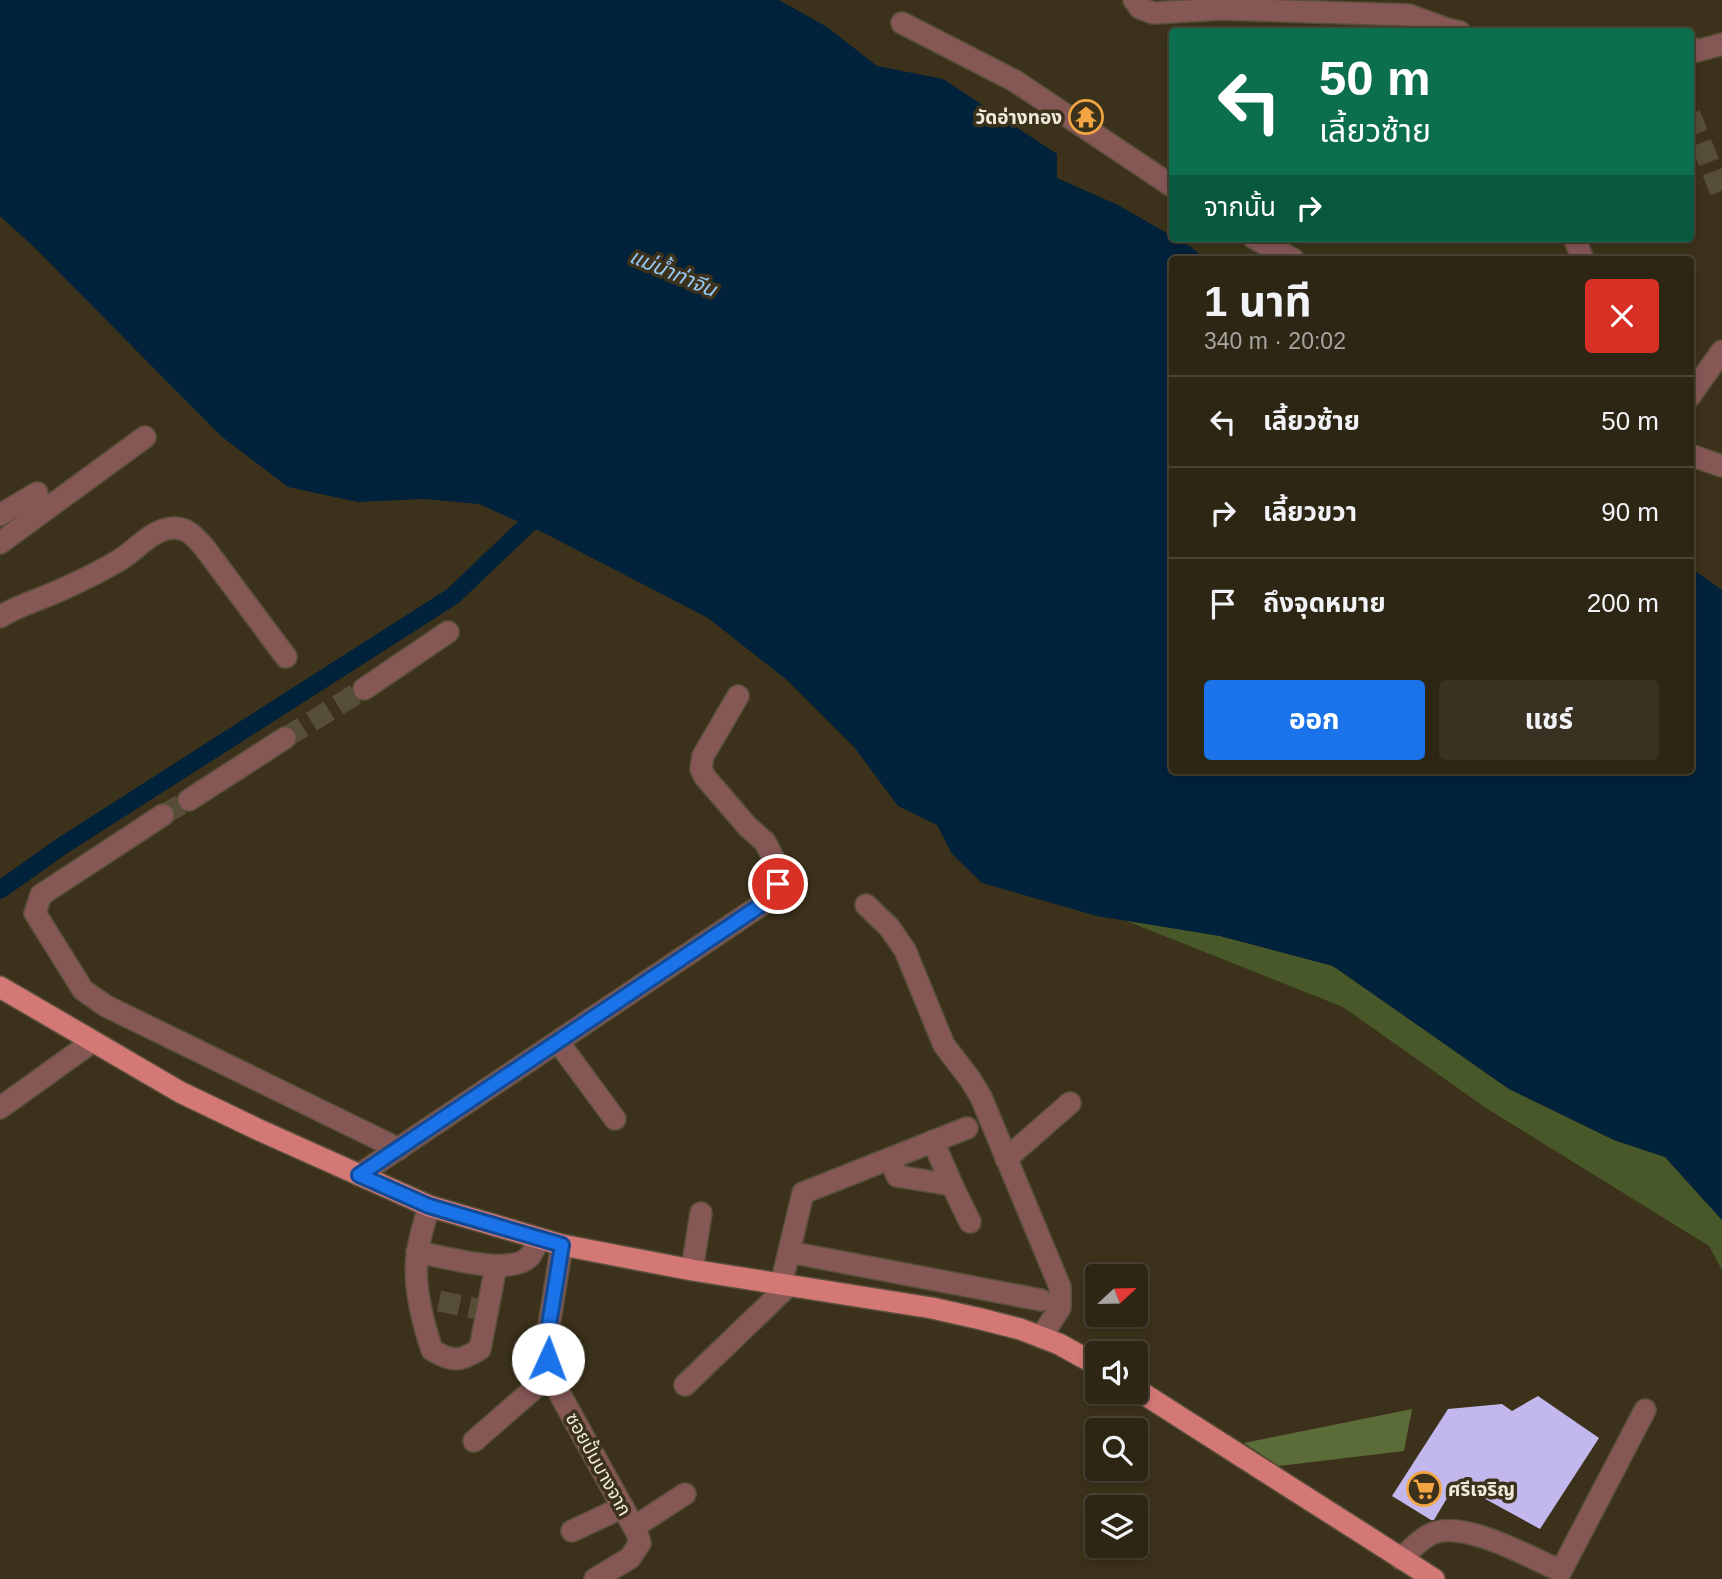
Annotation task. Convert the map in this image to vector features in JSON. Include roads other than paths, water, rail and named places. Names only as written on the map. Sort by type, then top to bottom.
[{"type":"main road","points":[[0,986],[180,1092],[429,1206],[562,1245],[692,1270],[932,1308],[981,1319],[1050,1341],[1085,1358]]},
{"type":"main road","points":[[1148,1397],[1434,1579]]},
{"type":"street","points":[[1134,0],[1140,8],[1153,13],[1222,9],[1409,15],[1444,28]]},
{"type":"street","points":[[902,23],[1015,81],[1169,184]]},
{"type":"street","points":[[1694,49],[1697,51],[1722,44]]},
{"type":"street","points":[[1261,242],[1287,256]]},
{"type":"street","points":[[1694,387],[1722,351]]},
{"type":"street","points":[[0,542],[145,437]]},
{"type":"street","points":[[1694,456],[1722,466]]},
{"type":"street","points":[[0,515],[37,493]]},
{"type":"street","points":[[0,617],[64,589],[120,560],[146,538],[162,530],[177,527],[191,533],[204,547],[286,657]]},
{"type":"street","points":[[364,689],[447,632]]},
{"type":"street","points":[[359,1175],[767,901],[778,884],[779,869],[765,842],[747,826],[701,769],[703,756],[738,696]]},
{"type":"street","points":[[189,800],[285,738]]},
{"type":"street","points":[[163,815],[41,895],[35,913],[83,990],[106,1006],[399,1149]]},
{"type":"street","points":[[866,905],[889,927],[905,950],[944,1045],[981,1097],[1060,1287],[1060,1308],[1050,1341]]},
{"type":"street","points":[[0,1108],[92,1042]]},
{"type":"street","points":[[559,1043],[615,1119]]},
{"type":"street","points":[[1006,1159],[1070,1103]]},
{"type":"street","points":[[685,1385],[785,1285],[789,1252],[803,1193],[967,1128]]},
{"type":"street","points":[[933,1141],[970,1222]]},
{"type":"street","points":[[890,1159],[897,1176],[952,1185]]},
{"type":"street","points":[[429,1206],[417,1252],[416,1274],[429,1299],[425,1329],[432,1350],[444,1357],[464,1359],[480,1349],[483,1310],[496,1266]]},
{"type":"street","points":[[692,1270],[701,1213]]},
{"type":"street","points":[[417,1252],[496,1266],[512,1266],[528,1258],[539,1239]]},
{"type":"street","name":"ซอยปั้มบางจาก","points":[[562,1245],[547,1337],[548,1359],[557,1389],[634,1527],[640,1544],[630,1558],[595,1579]]},
{"type":"street","points":[[789,1252],[1041,1300]]},
{"type":"street","points":[[474,1441],[552,1373]]},
{"type":"street","points":[[1401,1559],[1418,1542],[1433,1533],[1454,1529],[1481,1535],[1566,1575],[1645,1410]]},
{"type":"street","points":[[634,1527],[685,1494]]},
{"type":"street","points":[[572,1531],[623,1507]]},
{"type":"water","name":"แม่น้ำท่าจีน","points":[[0,0],[779,0],[827,27],[877,66],[943,79],[1057,154],[1057,178],[1118,205],[1169,234],[1169,242],[1182,242],[1202,256],[1169,256],[1169,774],[1694,774],[1694,570],[1722,590],[1722,1220],[1665,1157],[1614,1140],[1509,1089],[1333,966],[1220,936],[1097,916],[982,883],[952,854],[937,825],[898,806],[854,747],[787,680],[708,618],[546,534],[479,504],[424,499],[358,502],[288,487],[221,436],[0,216]]},
{"type":"waterway","points":[[0,890],[62,846],[453,596],[543,510]]},
{"type":"tunnel","points":[[1694,124],[1722,196]]},
{"type":"tunnel","points":[[285,738],[364,689]]},
{"type":"tunnel","points":[[163,815],[189,800]]},
{"type":"tunnel","points":[[439,1301],[478,1309]]},
{"type":"place","name":"วัดอ่างทอง","points":[[1086,117]]},
{"type":"place","name":"ศรีเจริญ","points":[[1424,1489]]}]
